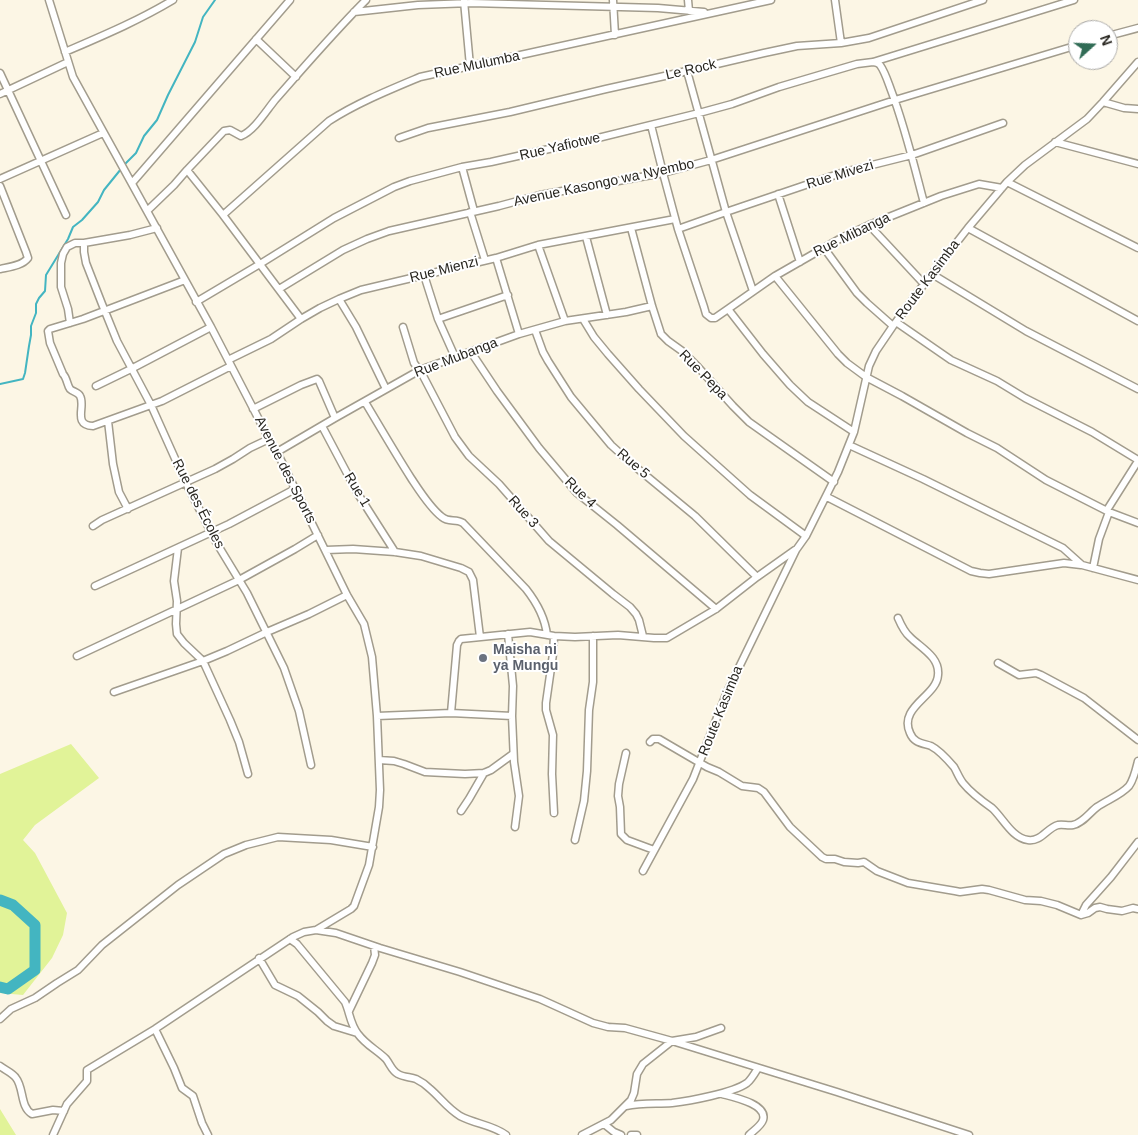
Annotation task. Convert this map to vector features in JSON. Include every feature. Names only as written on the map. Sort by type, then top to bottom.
[{"type":"street","points":[[0,179],[103,133],[74,77],[49,0]]},
{"type":"street","points":[[65,52],[111,32],[173,0]]},
{"type":"street","points":[[132,183],[290,0]]},
{"type":"street","points":[[147,211],[174,185],[224,130],[241,136],[249,131],[366,0]]},
{"type":"street","points":[[688,0],[689,11]]},
{"type":"street","name":"Rue Mulumba","points":[[224,214],[329,120],[348,109],[420,77],[771,0]]},
{"type":"street","points":[[835,0],[841,43]]},
{"type":"street","name":"Le Rock","points":[[399,138],[428,128],[510,112],[606,88],[797,46],[841,43],[869,38],[983,0]]},
{"type":"street","name":"Rue Yafiotwe","points":[[196,302],[334,218],[394,188],[420,178],[462,167],[582,142],[699,113],[732,104],[778,87],[857,64],[873,62],[1074,0]]},
{"type":"street","points":[[354,12],[464,2],[613,4],[710,12]]},
{"type":"street","points":[[464,2],[470,66]]},
{"type":"street","points":[[613,4],[615,35]]},
{"type":"street","points":[[1118,33],[1138,28]]},
{"type":"street","points":[[256,39],[296,77]]},
{"type":"street","name":"Avenue Kasongo wa Nyembo","points":[[279,289],[344,250],[389,231],[540,195],[663,173],[711,160],[895,100],[1068,48]]},
{"type":"street","points":[[0,94],[68,62]]},
{"type":"street","points":[[873,62],[880,66],[895,100],[924,203]]},
{"type":"street","name":"Route Kasimba","points":[[643,871],[693,778],[726,692],[796,550],[806,536],[834,482],[854,432],[869,366],[876,351],[924,284],[1005,185],[1025,165],[1087,119],[1138,62]]},
{"type":"street","points":[[687,71],[726,212],[753,291]]},
{"type":"street","points":[[0,73],[66,216]]},
{"type":"street","points":[[1103,102],[1138,110]]},
{"type":"street","name":"Rue Mivezi","points":[[678,229],[844,172],[912,155],[1002,123]]},
{"type":"street","points":[[651,125],[678,229]]},
{"type":"street","name":"Avenue des Sports","points":[[64,1111],[87,1080],[87,1070],[155,1028],[259,958],[304,932],[316,930],[354,906],[369,865],[380,790],[372,657],[364,624],[347,595],[277,452],[211,327],[103,133]]},
{"type":"street","points":[[1055,142],[1138,164]]},
{"type":"street","points":[[462,167],[485,260]]},
{"type":"street","points":[[187,170],[224,214],[301,319]]},
{"type":"street","name":"Rue Mibanga","points":[[678,229],[704,307],[711,318],[715,318],[775,276],[843,237],[924,203],[979,184],[1005,185],[1138,248]]},
{"type":"street","points":[[0,186],[28,258],[22,263],[0,269]]},
{"type":"street","points":[[778,194],[800,262]]},
{"type":"street","name":"Rue Mienzi","points":[[228,360],[271,339],[301,319],[361,290],[496,258],[538,245],[675,219]]},
{"type":"street","points":[[869,225],[924,284]]},
{"type":"street","points":[[70,323],[67,306],[60,287],[63,254],[67,247],[70,244],[130,235],[157,228]]},
{"type":"street","name":"Rue Pepa","points":[[631,228],[661,334],[698,367],[750,422],[834,482]]},
{"type":"street","points":[[968,228],[1138,321]]},
{"type":"street","points":[[586,237],[607,315]]},
{"type":"street","name":"Rue des Écoles","points":[[84,242],[86,263],[117,341],[151,405],[186,483],[211,532],[247,593],[284,668],[299,711],[311,765]]},
{"type":"street","points":[[538,245],[565,321]]},
{"type":"street","points":[[824,248],[857,293],[894,324],[951,360],[997,381],[1025,398],[1092,432],[1138,460],[1108,511],[1099,539],[1093,568]]},
{"type":"street","points":[[496,258],[519,334]]},
{"type":"street","points":[[932,274],[1026,331],[1138,389]]},
{"type":"street","points":[[424,276],[438,319],[455,358]]},
{"type":"street","points":[[775,276],[838,354],[866,378],[902,396],[967,434],[997,448],[1046,480],[1108,511],[1138,523]]},
{"type":"street","points":[[185,280],[48,331],[50,343],[70,389],[80,396],[82,402],[80,414],[84,423],[93,426],[151,405],[231,366]]},
{"type":"street","points":[[438,319],[508,295]]},
{"type":"street","points":[[340,299],[356,327],[386,389]]},
{"type":"street","name":"Rue Mubanga","points":[[277,452],[420,370],[519,334],[565,321],[652,306]]},
{"type":"street","points":[[728,309],[790,385],[808,402],[854,432]]},
{"type":"street","points":[[583,319],[594,337],[608,354],[684,436],[750,494],[806,536]]},
{"type":"street","points":[[96,386],[211,327]]},
{"type":"street","name":"Rue 3","points":[[403,327],[414,363],[420,370],[455,437],[469,456],[499,484],[549,541],[630,607],[639,620],[643,636]]},
{"type":"street","name":"Rue 5","points":[[535,330],[543,352],[571,397],[611,445],[695,516],[757,576]]},
{"type":"street","name":"Rue 4","points":[[471,352],[534,441],[577,493],[716,609]]},
{"type":"street","points":[[253,409],[317,379],[320,380],[335,418]]},
{"type":"street","points":[[365,402],[428,502],[442,517],[451,521],[460,520],[526,589],[541,612],[551,636],[553,654],[546,710],[552,735],[554,813]]},
{"type":"street","points":[[108,420],[113,464],[119,492],[128,508]]},
{"type":"street","name":"Rue 1","points":[[322,426],[358,494],[395,552]]},
{"type":"street","points":[[93,526],[233,460],[250,448],[269,439]]},
{"type":"street","points":[[849,445],[1064,548],[1082,565]]},
{"type":"street","points":[[94,586],[178,548],[295,489]]},
{"type":"street","points":[[826,496],[971,571],[989,574],[1064,563],[1082,565],[1138,580]]},
{"type":"street","points":[[77,656],[238,580],[318,535]]},
{"type":"street","points":[[178,548],[174,581],[177,634],[203,661],[239,742],[248,774]]},
{"type":"street","points":[[326,550],[353,549],[395,552],[420,556],[469,572],[473,580],[480,637]]},
{"type":"street","name":"Route Kasimba","points":[[451,713],[457,645],[461,639],[530,632],[575,638],[618,635],[667,638],[716,609],[757,576],[796,550]]},
{"type":"street","points":[[114,692],[203,661],[347,595]]},
{"type":"street","points":[[898,618],[909,636],[927,651],[935,661],[938,676],[936,684],[911,711],[908,718],[910,733],[915,741],[931,746],[938,751],[954,767],[963,783],[998,814],[1009,828],[1022,838],[1029,841],[1036,840],[1058,825],[1074,825],[1081,822],[1097,807],[1128,787],[1132,781],[1138,761]]},
{"type":"street","points":[[508,634],[513,686],[514,754],[519,796],[516,827]]},
{"type":"street","points":[[575,840],[584,801],[587,771],[589,710],[593,682],[593,636]]},
{"type":"street","points":[[998,663],[1018,675],[1036,673],[1041,675],[1084,698],[1138,740]]},
{"type":"street","points":[[377,716],[451,713],[512,716]]},
{"type":"street","points":[[650,742],[656,738],[659,739],[742,786],[758,788],[764,792],[790,827],[826,859],[866,863],[877,871],[908,883],[960,892],[989,890],[1025,900],[1057,904],[1081,915],[1098,907],[1122,911],[1133,908],[1138,909]]},
{"type":"street","points":[[626,753],[618,790],[621,834],[627,840],[654,850]]},
{"type":"street","points":[[379,760],[394,761],[426,772],[465,774],[484,773],[514,754]]},
{"type":"street","points":[[461,811],[484,773]]},
{"type":"street","points":[[0,1019],[11,1009],[35,998],[78,970],[102,945],[178,885],[224,854],[246,845],[278,837],[331,840],[372,847]]},
{"type":"street","points":[[1081,915],[1086,905],[1138,842]]},
{"type":"street","points":[[316,930],[336,933],[460,972],[540,999],[593,1023],[608,1027],[625,1028],[672,1041],[969,1135]]},
{"type":"street","points":[[290,939],[297,944],[345,1002],[357,1033],[368,1046],[385,1059],[394,1071],[416,1080],[429,1088],[450,1109],[463,1117],[495,1128],[506,1135]]},
{"type":"street","points":[[349,1011],[372,963],[375,955],[374,946]]},
{"type":"street","points":[[259,958],[275,985],[298,996],[334,1026],[357,1033]]},
{"type":"street","points":[[155,1028],[182,1088],[193,1096],[208,1135]]},
{"type":"street","points":[[582,1135],[611,1120],[631,1100],[634,1094],[637,1074],[642,1064],[672,1041],[696,1037],[721,1028]]},
{"type":"street","points":[[0,1066],[16,1078],[29,1113],[53,1110],[64,1111],[53,1135]]},
{"type":"street","points":[[624,1106],[674,1103],[721,1093],[748,1082],[758,1068]]},
{"type":"street","points":[[721,1093],[750,1102],[761,1111],[763,1120],[749,1135]]},
{"type":"street","points":[[604,1124],[621,1135]]},
{"type":"street","points":[[631,1135],[637,1135]]},
{"type":"green space","points":[[71,744],[99,778],[35,825],[23,840],[35,853],[67,913],[63,935],[52,958],[23,995],[0,993],[0,774]]},
{"type":"green space","points":[[0,1109],[16,1135],[0,1135]]},
{"type":"waterway","points":[[124,165],[136,153],[144,136],[157,120],[195,42],[203,17],[215,0]]},
{"type":"waterway","points":[[0,384],[23,379],[31,326],[36,313],[36,304],[45,291],[46,275],[68,239],[73,227],[98,202],[104,190],[121,169]]},
{"type":"waterway","points":[[0,900],[13,905],[35,925],[35,970],[8,989],[0,987]]},
{"type":"place","name":"Maisha ni ya Mungu","points":[[483,658]]}]
